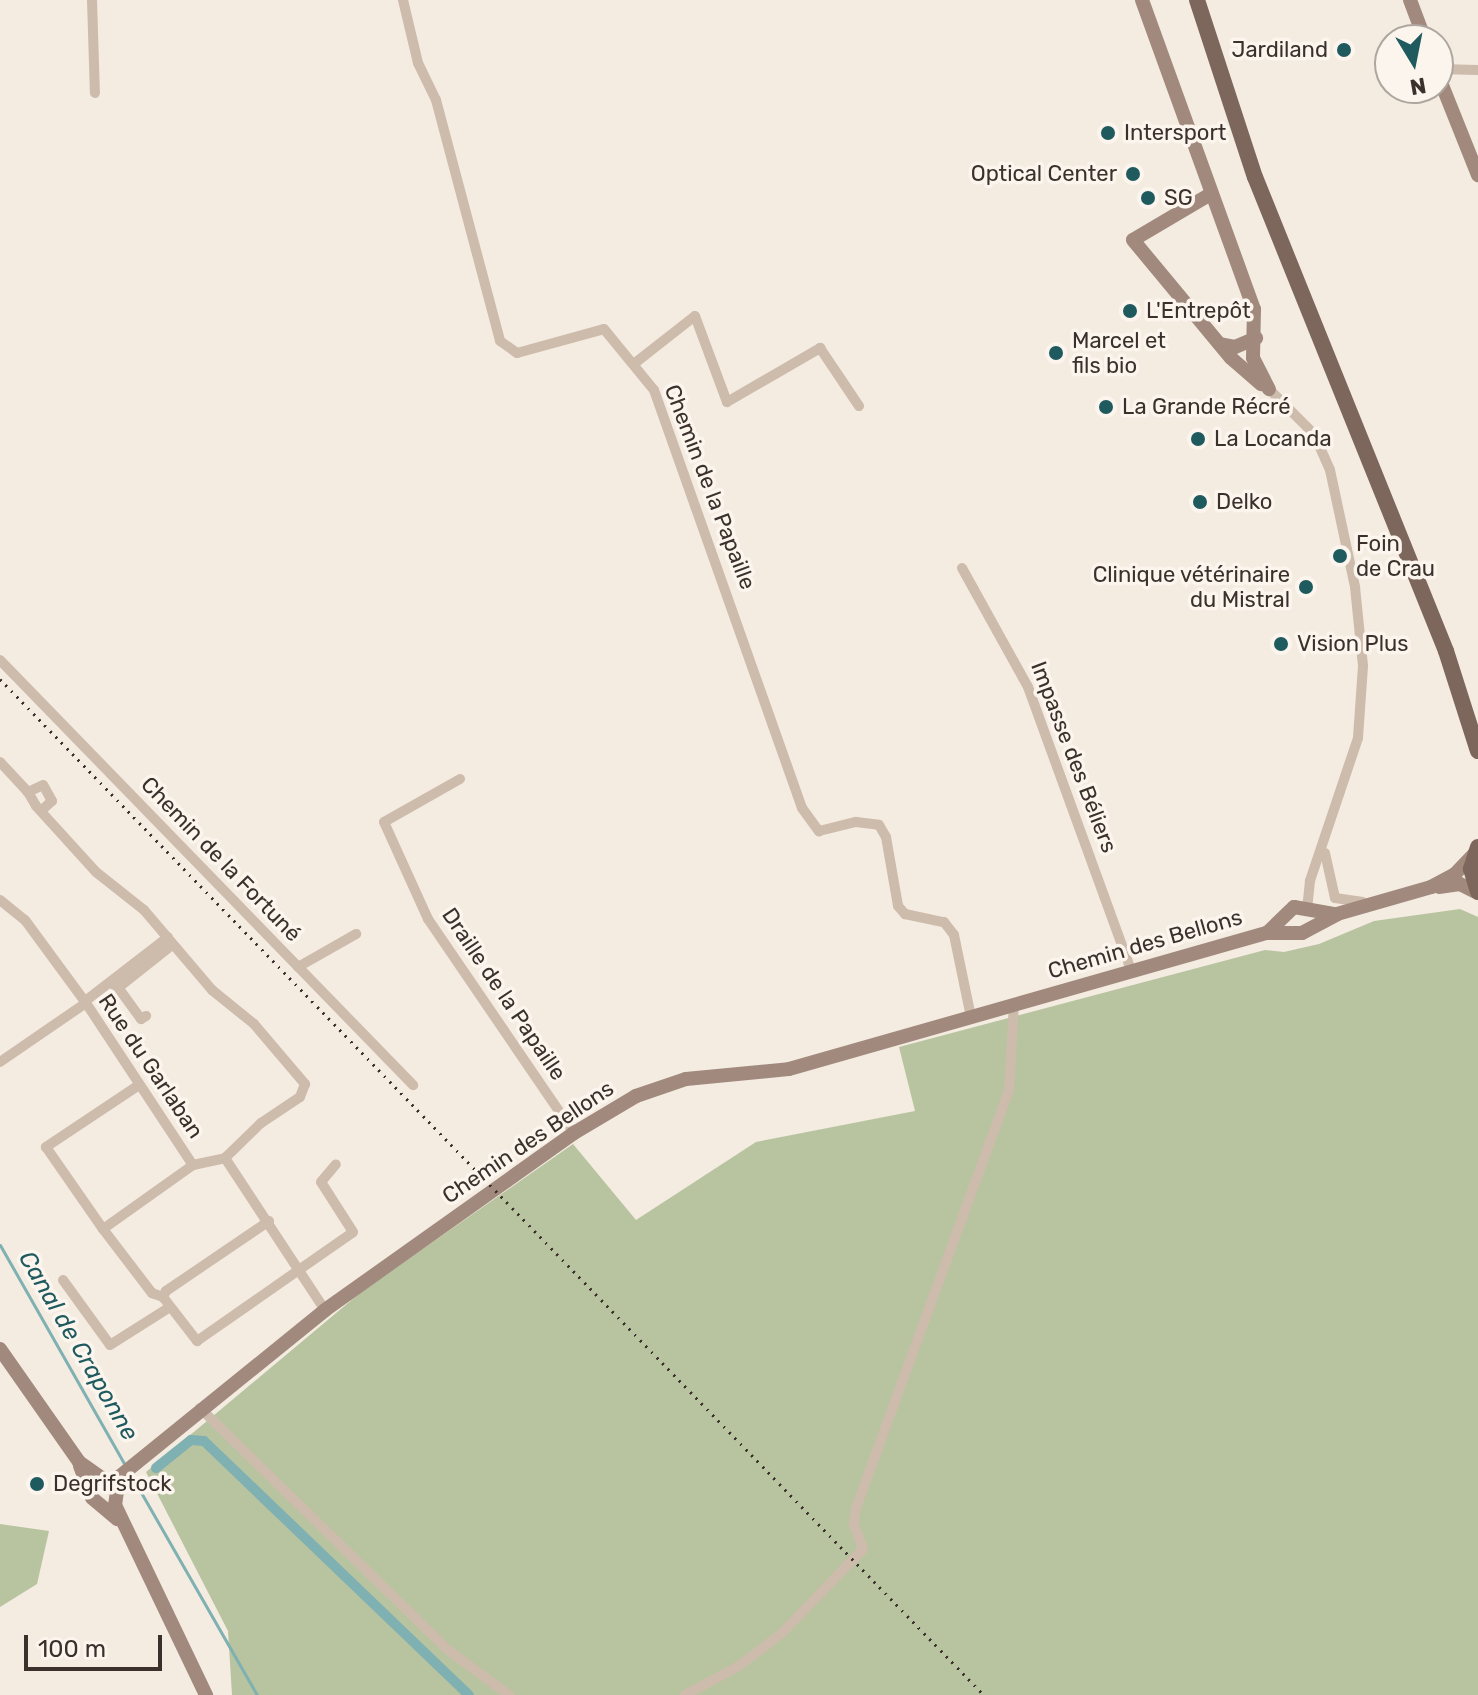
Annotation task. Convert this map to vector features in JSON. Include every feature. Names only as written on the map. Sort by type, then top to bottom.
[{"type":"main road","points":[[1142,0],[1209,195],[1254,309],[1256,338],[1253,358],[1269,389]]},
{"type":"main road","points":[[1197,0],[1255,177],[1446,651],[1478,751]]},
{"type":"main road","points":[[1410,0],[1419,24]]},
{"type":"main road","points":[[1450,104],[1478,175]]},
{"type":"main road","points":[[1209,195],[1133,240],[1220,344],[1269,389]]},
{"type":"main road","points":[[1220,344],[1235,347],[1256,338]]},
{"type":"main road","points":[[1476,850],[1471,869],[1478,892]]},
{"type":"main road","name":"Chemin des Bellons","points":[[107,1489],[200,1408],[325,1310],[574,1133],[663,1084],[789,1069],[1267,933],[1300,917],[1337,914],[1431,887],[1448,879],[1476,850]]},
{"type":"main road","name":"Chemin des Bellons","points":[[1431,887],[1460,884],[1478,892]]},
{"type":"main road","points":[[0,1349],[79,1462],[107,1489],[206,1695]]},
{"type":"street","points":[[92,0],[95,93]]},
{"type":"street","name":"Chemin de la Papaille","points":[[403,0],[418,63],[436,100],[500,341],[517,353],[604,329],[635,363],[654,390],[802,808],[819,831],[856,822],[879,825],[886,837],[898,906],[905,914],[944,922],[954,935],[971,1017]]},
{"type":"street","points":[[1454,71],[1478,70]]},
{"type":"street","points":[[635,363],[695,316],[727,402],[820,348],[859,406]]},
{"type":"street","points":[[1269,389],[1299,416],[1324,452],[1360,618],[1363,685],[1358,738],[1325,849],[1310,881],[1300,917]]},
{"type":"street","name":"Impasse des Béliers","points":[[962,568],[1028,687],[1131,970]]},
{"type":"street","name":"Chemin de la Fortuné","points":[[0,660],[413,1085]]},
{"type":"street","points":[[0,762],[96,872],[170,941],[212,990],[254,1024],[305,1084],[300,1097],[261,1123],[225,1158]]},
{"type":"street","name":"Draille de la Papaille","points":[[460,779],[384,822],[428,919],[574,1133]]},
{"type":"street","points":[[28,792],[43,785],[51,791],[52,801],[43,809]]},
{"type":"street","points":[[1325,849],[1335,898],[1347,903],[1389,899]]},
{"type":"street","name":"Rue du Garlaban","points":[[0,900],[25,920],[85,1003],[193,1165],[225,1158],[301,1269],[325,1310]]},
{"type":"street","points":[[298,967],[356,934]]},
{"type":"street","points":[[146,1016],[141,1019],[114,985],[115,976],[170,941]]},
{"type":"street","points":[[0,1062],[114,985]]},
{"type":"street","points":[[685,1695],[739,1666],[782,1633],[863,1549],[854,1524],[856,1508],[1009,1090],[1014,1004]]},
{"type":"street","points":[[139,1085],[46,1147],[152,1293],[167,1302],[197,1341],[353,1232],[321,1182],[336,1164]]},
{"type":"street","points":[[103,1229],[193,1165]]},
{"type":"street","points":[[63,1280],[110,1345],[269,1221]]},
{"type":"street","points":[[200,1408],[448,1650],[509,1695]]},
{"type":"green space","points":[[1460,909],[1478,917],[1478,1695],[232,1695],[228,1631],[146,1472],[360,1293],[573,1144],[636,1220],[756,1142],[915,1111],[899,1047],[1265,950],[1284,952],[1319,944],[1374,921]]},
{"type":"green space","points":[[0,1524],[49,1531],[37,1584],[0,1607]]},
{"type":"waterway","name":"Canal de Craponne","points":[[0,1245],[125,1465]]},
{"type":"waterway","points":[[156,1468],[191,1440],[204,1441],[469,1695]]},
{"type":"waterway","name":"Canal de Craponne","points":[[131,1475],[257,1695]]},
{"type":"railway","points":[[0,679],[984,1695]]},
{"type":"place","name":"Jardiland","points":[[1344,50]]},
{"type":"place","name":"Intersport","points":[[1108,133]]},
{"type":"place","name":"Optical Center","points":[[1133,174]]},
{"type":"place","name":"SG","points":[[1148,198]]},
{"type":"place","name":"L'Entrepôt","points":[[1130,311]]},
{"type":"place","name":"Marcel et fils bio","points":[[1056,353]]},
{"type":"place","name":"La Grande Récré","points":[[1106,407]]},
{"type":"place","name":"La Locanda","points":[[1198,439]]},
{"type":"place","name":"Delko","points":[[1200,502]]},
{"type":"place","name":"Foin de Crau","points":[[1340,556]]},
{"type":"place","name":"Clinique vétérinaire du Mistral","points":[[1306,587]]},
{"type":"place","name":"Vision Plus","points":[[1281,644]]},
{"type":"place","name":"Degrifstock","points":[[37,1484]]}]
